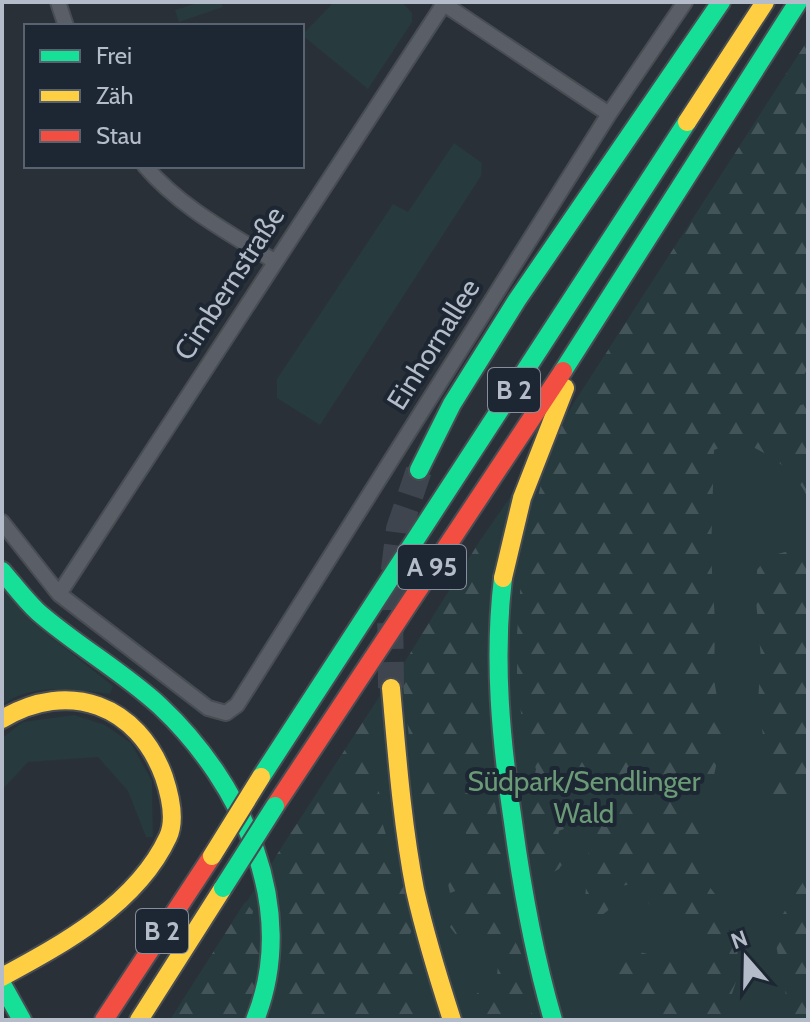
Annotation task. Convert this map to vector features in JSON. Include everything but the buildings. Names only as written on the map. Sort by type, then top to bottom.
[{"type":"main road","points":[[419,470],[431,441],[468,377],[583,197],[721,2]]},
{"type":"main road","name":"B 2","points":[[108,1014],[765,2]]},
{"type":"main road","name":"A 95","points":[[139,1020],[275,806],[590,330],[798,2]]},
{"type":"main road","points":[[553,1020],[523,898],[501,743],[497,635],[510,539],[526,480],[590,330]]},
{"type":"main road","points":[[2,571],[35,610],[159,705],[193,740],[239,809],[253,839],[264,875],[269,913],[270,963],[264,1000],[255,1020]]},
{"type":"main road","points":[[391,688],[398,775],[412,873],[434,965],[452,1020]]},
{"type":"main road","points":[[2,719],[16,708],[52,699],[81,702],[114,713],[140,733],[159,763],[170,796],[169,834],[141,878],[97,919],[10,973]]},
{"type":"main road","points":[[2,984],[22,1020]]},
{"type":"street","points":[[58,2],[65,24]]},
{"type":"street","name":"Einhornallee","points":[[59,594],[208,708],[226,713],[237,705],[609,114],[685,2]]},
{"type":"street","points":[[443,3],[609,114]]},
{"type":"street","name":"Cimbernstraße","points":[[59,594],[443,3]]},
{"type":"street","points":[[147,168],[164,188],[274,261]]},
{"type":"street","points":[[2,522],[59,594]]},
{"type":"green space","points":[[200,2],[221,2],[223,7],[179,22],[175,10]]},
{"type":"green space","points":[[334,2],[402,2],[412,13],[412,22],[368,89],[304,37],[304,33]]},
{"type":"green space","name":"Südpark/Sendlinger Wald","points":[[808,40],[808,1020],[170,1020],[379,697],[401,668],[481,539],[552,437]]},
{"type":"green space","points":[[808,40],[808,369],[790,398],[797,406],[808,403],[808,499],[788,471],[759,450],[738,440],[714,450],[711,554],[714,679],[723,734],[706,812],[708,885],[726,908],[738,942],[736,982],[723,1020],[638,1020],[637,1007],[620,997],[612,987],[615,956],[624,948],[694,966],[704,961],[705,941],[703,934],[649,904],[639,882],[622,886],[611,906],[594,919],[585,900],[589,845],[580,833],[568,827],[559,831],[558,836],[567,857],[559,869],[542,878],[530,873],[523,855],[526,819],[536,769],[523,730],[517,678],[522,565],[552,437]]},
{"type":"green space","points":[[454,143],[482,163],[481,176],[320,425],[277,398],[277,379],[393,204],[408,212]]},
{"type":"green space","points":[[481,539],[484,726],[508,887],[506,930],[523,958],[530,992],[532,1014],[524,1020],[471,1020],[474,996],[497,976],[499,952],[486,944],[480,934],[460,940],[450,927],[471,897],[469,886],[450,893],[448,884],[470,857],[466,833],[421,816],[417,806],[401,668]]},
{"type":"green space","points":[[808,539],[808,786],[805,785],[790,798],[772,798],[758,701],[761,659],[757,570],[767,557],[803,547]]},
{"type":"green space","points":[[2,587],[33,623],[113,686],[110,694],[69,689],[41,690],[2,705]]},
{"type":"green space","points":[[370,711],[378,718],[372,756],[375,782],[384,805],[381,819],[389,844],[399,854],[414,926],[410,934],[413,975],[433,1020],[280,1020],[287,959],[276,856]]},
{"type":"green space","points":[[74,715],[105,725],[131,743],[152,781],[153,837],[146,837],[128,791],[98,757],[28,762],[2,790],[2,738],[23,722]]},
{"type":"green space","points":[[808,874],[808,1020],[791,1020],[773,930]]},
{"type":"green space","points":[[245,902],[253,911],[249,935],[262,953],[255,1020],[170,1020]]},
{"type":"tunnel","points":[[391,688],[390,601],[399,529],[419,470]]},
{"type":"traffic: fast","points":[[419,470],[452,404],[517,300],[721,2]]},
{"type":"traffic: fast","points":[[563,371],[798,2]]},
{"type":"traffic: fast","points":[[261,777],[687,122]]},
{"type":"traffic: fast","points":[[2,571],[38,612],[160,706],[216,772],[238,810],[255,850],[266,892],[271,935],[267,978],[255,1020]]},
{"type":"traffic: fast","points":[[503,578],[499,670],[505,761],[525,897],[553,1020]]},
{"type":"traffic: fast","points":[[223,888],[275,806]]},
{"type":"traffic: fast","points":[[2,984],[22,1020]]},
{"type":"traffic: slow","points":[[687,122],[765,2]]},
{"type":"traffic: slow","points":[[503,578],[522,498],[565,388]]},
{"type":"traffic: slow","points":[[391,688],[410,865],[452,1020]]},
{"type":"traffic: slow","points":[[2,719],[27,707],[52,701],[76,701],[98,706],[119,716],[137,732],[152,752],[164,777],[172,815],[168,837],[154,861],[118,902],[73,936],[2,977]]},
{"type":"traffic: slow","points":[[212,856],[261,777]]},
{"type":"traffic: slow","points":[[139,1020],[223,888]]},
{"type":"traffic: jam","points":[[275,806],[563,371]]},
{"type":"traffic: jam","points":[[104,1020],[212,856]]}]
